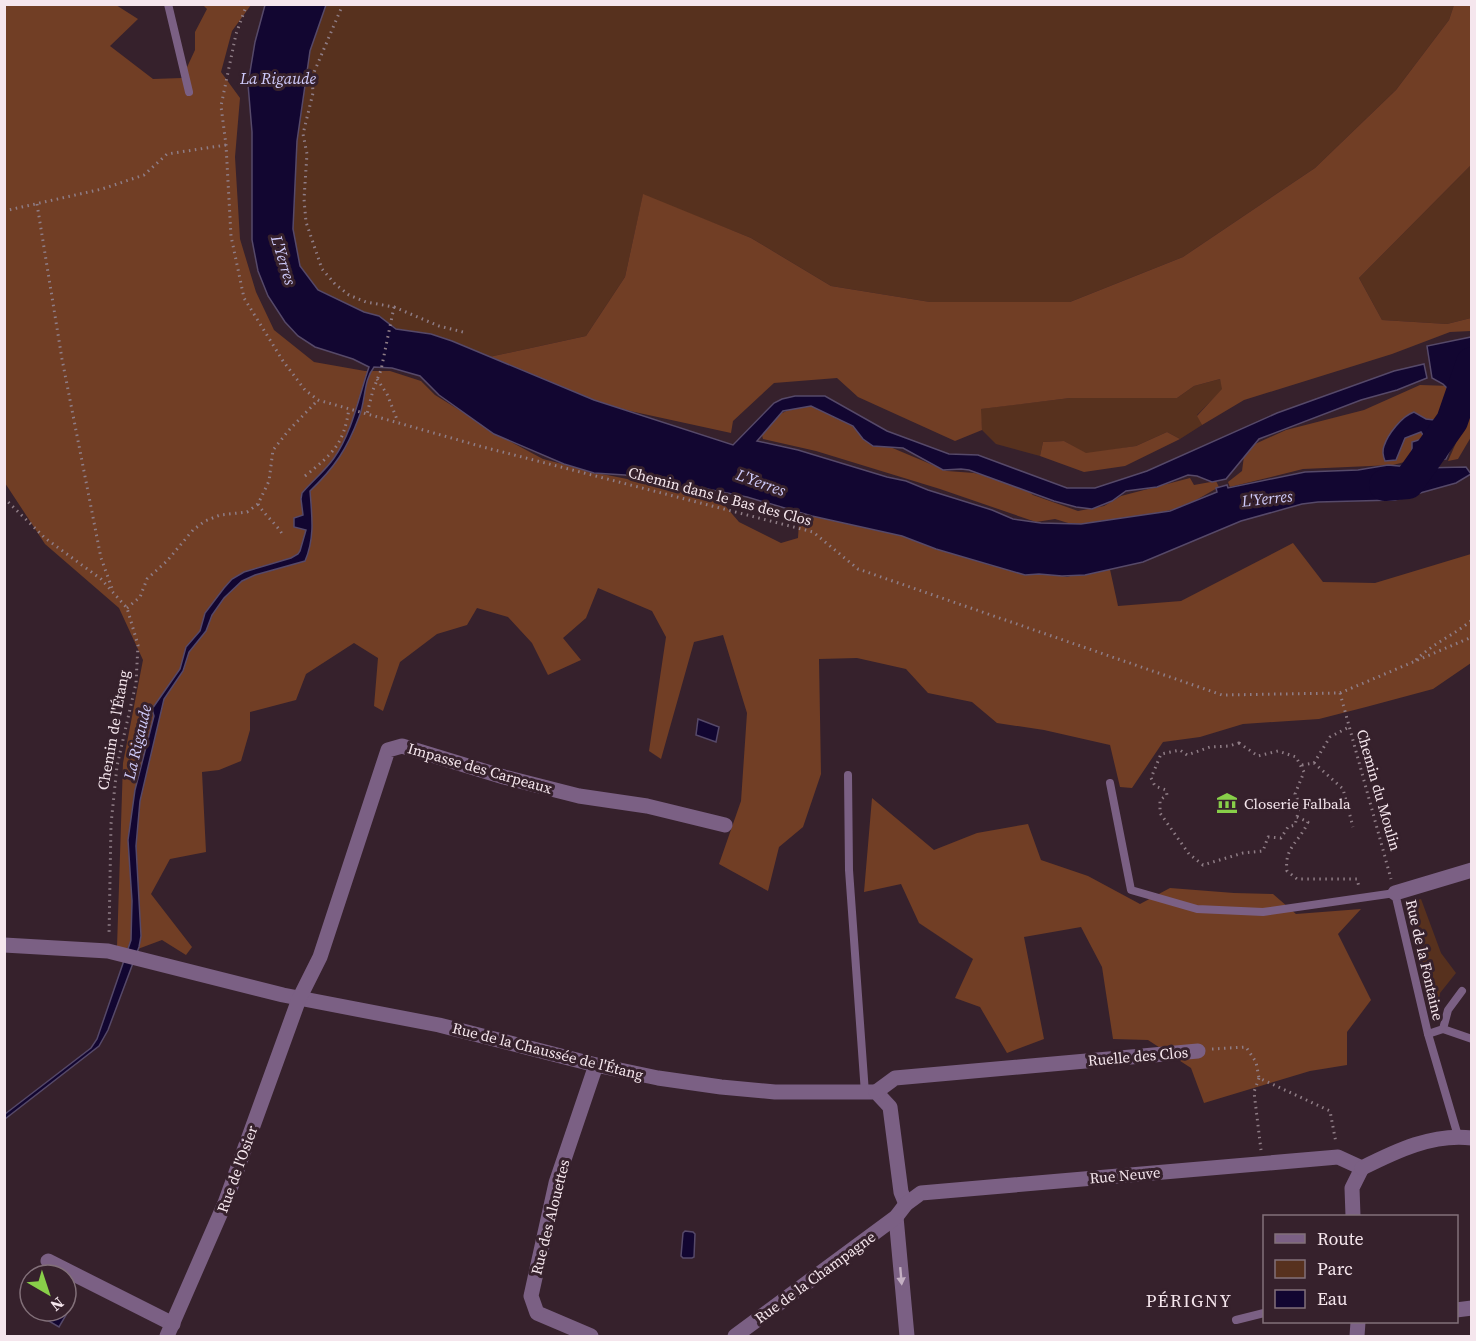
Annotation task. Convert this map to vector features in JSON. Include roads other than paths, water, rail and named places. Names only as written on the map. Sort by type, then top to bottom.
[{"type":"street","name":"Impasse des Carpeaux","points":[[299,999],[320,957],[388,750],[402,746],[525,783],[579,796],[647,806],[724,825]]},
{"type":"street","points":[[1395,893],[1472,870]]},
{"type":"street","name":"Rue de la Chaussée de l'Étang","points":[[4,945],[108,951],[299,999],[439,1025],[596,1065],[658,1078],[775,1092],[870,1093]]},
{"type":"street","name":"Rue de l'Osier","points":[[170,1330],[225,1203],[299,999]]},
{"type":"street","name":"Ruelle des Clos","points":[[870,1093],[895,1078],[1198,1051]]},
{"type":"street","name":"Rue des Alouettes","points":[[591,1336],[537,1313],[531,1296],[556,1183],[596,1065]]},
{"type":"street","points":[[870,1093],[891,1107],[902,1192],[906,1204]]},
{"type":"street","points":[[1353,1215],[1352,1188],[1362,1168],[1401,1149],[1465,1137]]},
{"type":"street","name":"Rue Neuve","points":[[896,1217],[906,1204],[921,1193],[1338,1157],[1362,1168]]},
{"type":"street","points":[[896,1217],[907,1336]]},
{"type":"street","name":"Rue de la Champagne","points":[[735,1336],[896,1217]]},
{"type":"street","points":[[48,1261],[170,1330]]},
{"type":"lane","points":[[168,4],[189,92]]},
{"type":"lane","points":[[848,775],[849,870],[870,1093]]},
{"type":"lane","points":[[1110,783],[1131,890],[1197,909],[1263,912],[1395,893]]},
{"type":"lane","name":"Rue de la Fontaine","points":[[1395,893],[1428,1034],[1465,1137]]},
{"type":"lane","name":"Rue de la Fontaine","points":[[1443,1029],[1448,1010],[1462,991]]},
{"type":"lane","name":"Rue de la Fontaine","points":[[1428,1034],[1443,1029],[1472,1040]]},
{"type":"lane","points":[[1236,1320],[1263,1313]]},
{"type":"water","name":"La Rigaude","points":[[265,5],[326,5],[310,51],[297,141],[293,229],[300,266],[318,290],[364,312],[379,316],[396,329],[431,334],[452,341],[594,400],[733,445],[774,403],[795,396],[825,396],[887,431],[949,454],[978,455],[1067,488],[1095,488],[1147,471],[1277,413],[1394,371],[1424,364],[1427,378],[1397,390],[1361,400],[1259,439],[1226,479],[1212,482],[1188,475],[1157,487],[1126,491],[1112,501],[1092,509],[1054,501],[969,470],[943,470],[903,448],[873,446],[863,439],[853,426],[811,406],[783,411],[757,441],[798,450],[906,481],[1013,519],[1041,523],[1081,524],[1170,511],[1217,492],[1216,488],[1227,485],[1228,488],[1305,472],[1358,470],[1388,465],[1421,468],[1466,467],[1471,474],[1456,483],[1395,500],[1302,504],[1241,521],[1143,562],[1085,575],[1025,575],[936,549],[902,536],[812,516],[747,497],[707,489],[673,486],[625,475],[594,473],[564,464],[494,434],[439,395],[420,376],[392,368],[374,367],[368,378],[361,411],[350,439],[327,474],[310,491],[312,535],[305,561],[255,575],[242,581],[224,598],[212,615],[206,631],[189,652],[183,671],[164,699],[140,801],[136,846],[141,936],[108,1030],[99,1046],[5,1119],[5,1114],[91,1048],[97,1039],[131,940],[132,901],[128,840],[135,790],[154,716],[152,709],[180,669],[186,647],[200,631],[205,613],[232,579],[244,572],[291,558],[300,551],[306,530],[294,527],[294,518],[303,515],[302,493],[327,467],[346,437],[369,367],[353,359],[315,347],[298,336],[285,322],[268,296],[258,271],[252,240],[252,132],[248,84],[255,42]]},
{"type":"water","points":[[1471,337],[1471,398],[1446,459],[1412,460],[1412,442],[1425,438],[1421,432],[1405,438],[1396,460],[1385,461],[1384,446],[1400,421],[1414,412],[1426,419],[1434,420],[1441,415],[1448,404],[1450,391],[1432,378],[1427,346]]},
{"type":"water","points":[[698,719],[719,727],[716,742],[696,735]]},
{"type":"water","points":[[685,1231],[695,1234],[694,1257],[692,1258],[681,1256]]},
{"type":"waterway","name":"L'Yerres","points":[[1385,485],[1408,483],[1452,421],[1472,363]]},
{"type":"place","name":"Closerie Falbala","points":[[1227,803]]},
{"type":"district","name":"PÉRIGNY","points":[[1189,1300]]}]
